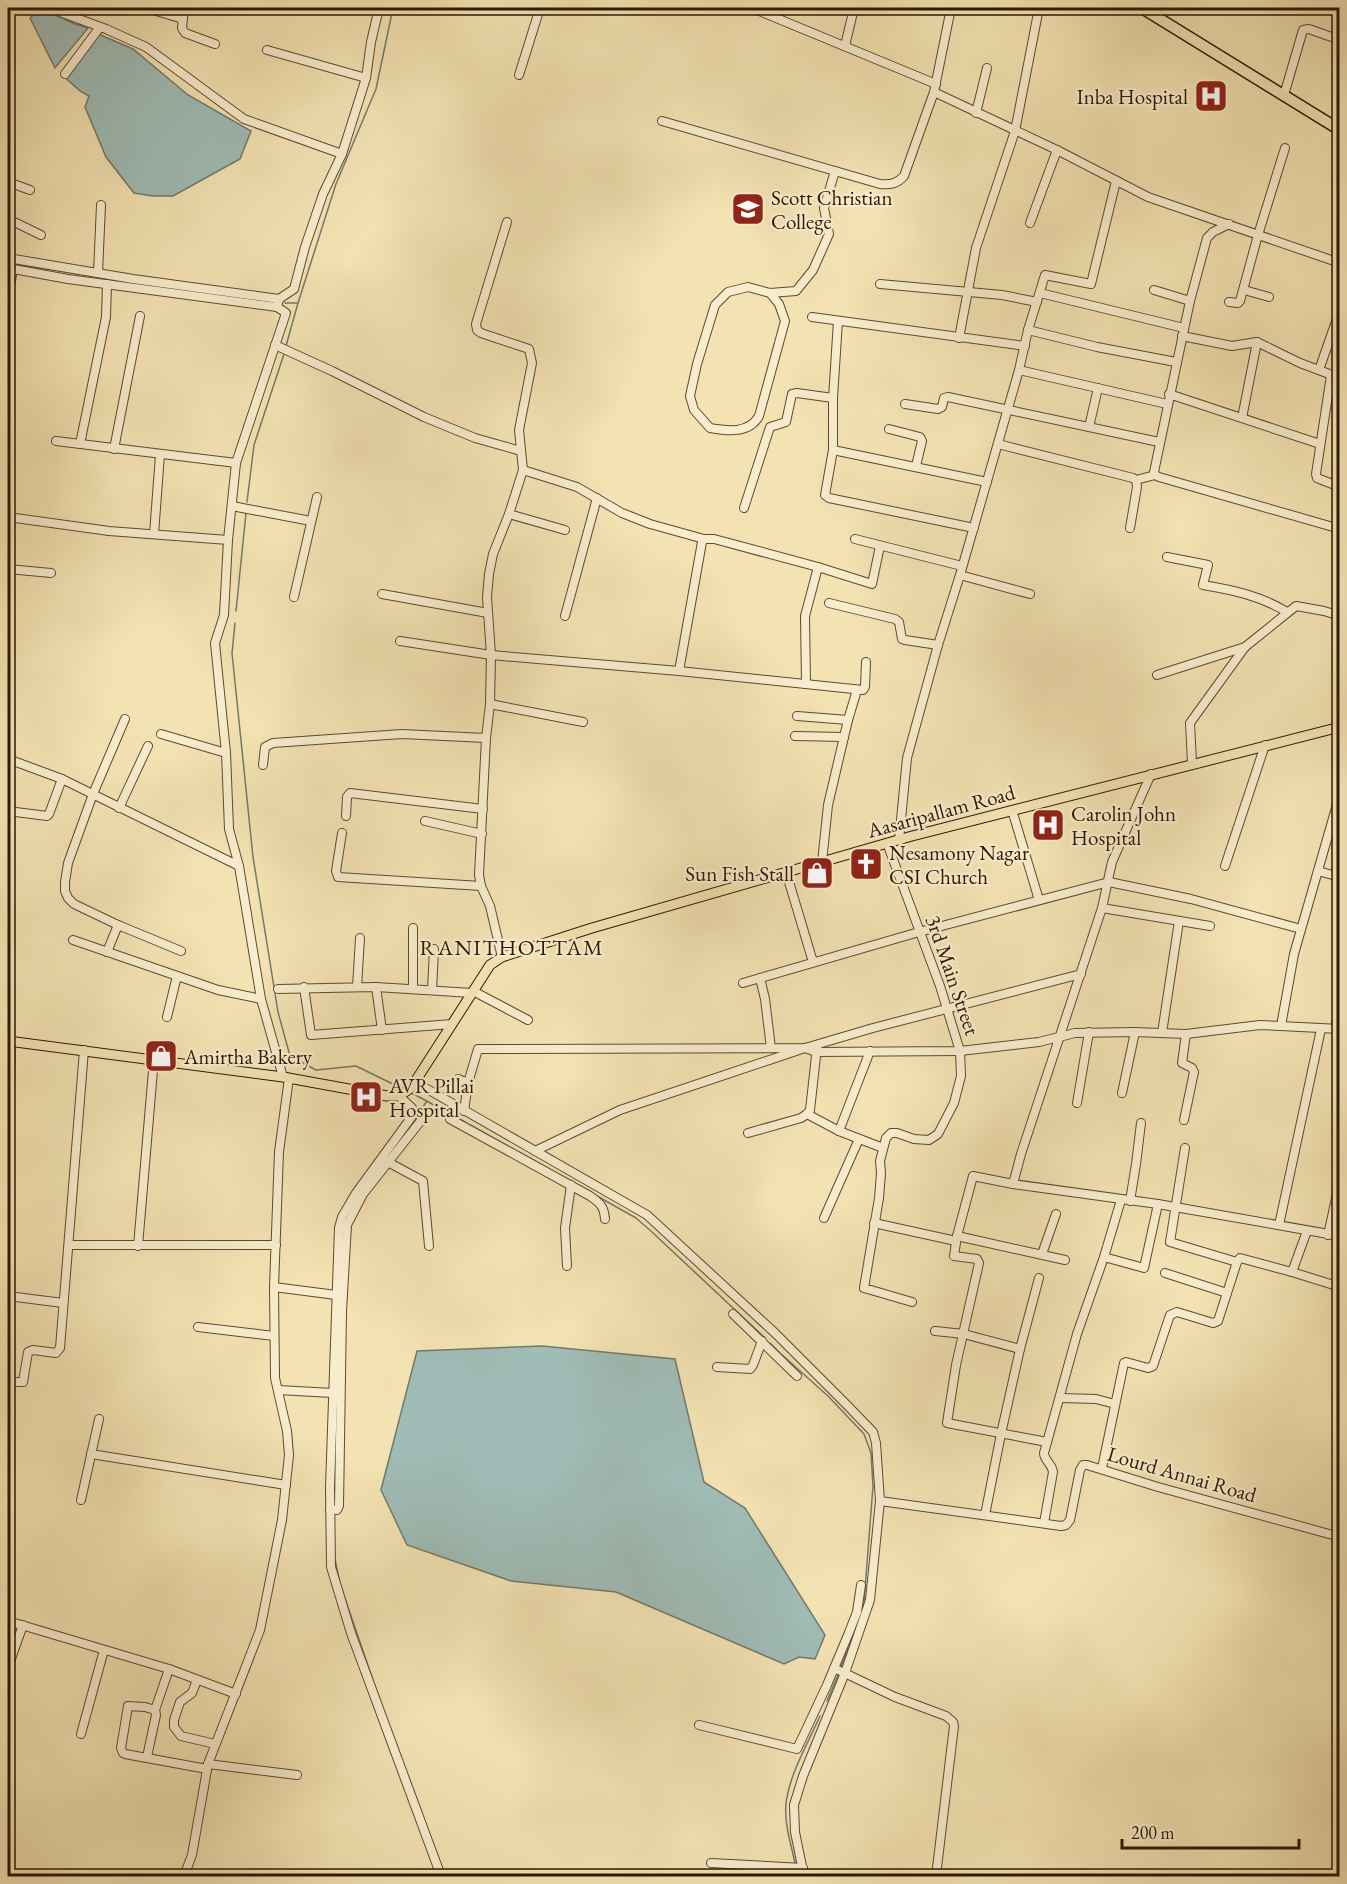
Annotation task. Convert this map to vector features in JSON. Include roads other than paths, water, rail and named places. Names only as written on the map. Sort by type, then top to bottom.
[{"type":"highway","points":[[1142,8],[1340,130]]},
{"type":"main road","name":"Aasaripallam Road","points":[[407,1090],[490,965],[502,957],[552,940],[887,843],[1340,727]]},
{"type":"main road","points":[[9,1041],[286,1077],[387,1096],[407,1090]]},
{"type":"street","points":[[49,8],[146,47],[244,119],[342,154]]},
{"type":"street","points":[[146,8],[183,19]]},
{"type":"street","points":[[184,8],[182,28],[185,33],[215,44]]},
{"type":"street","points":[[8,297],[10,269],[107,284],[278,303],[294,289],[323,194],[342,154],[366,78],[379,8]]},
{"type":"street","points":[[519,75],[540,8]]},
{"type":"street","points":[[752,8],[845,46],[935,88],[976,112],[1057,150],[1148,197],[1340,263]]},
{"type":"street","points":[[845,46],[854,8]]},
{"type":"street","points":[[662,121],[835,171],[892,184],[900,180],[909,166],[935,88],[951,8]]},
{"type":"street","points":[[958,338],[976,248],[1015,131],[1039,8]]},
{"type":"street","points":[[65,74],[100,27]]},
{"type":"street","points":[[1284,95],[1303,30],[1309,29],[1340,40]]},
{"type":"street","points":[[267,50],[366,78]]},
{"type":"street","points":[[976,112],[987,68]]},
{"type":"street","points":[[1229,302],[1239,302],[1244,290],[1258,235],[1285,148]]},
{"type":"street","points":[[1030,224],[1057,150]]},
{"type":"street","points":[[770,293],[779,304],[785,321],[759,416],[755,423],[734,431],[710,428],[694,410],[690,396],[697,364],[716,304],[728,292],[748,286],[770,293],[796,291],[813,270],[829,234],[824,208],[835,171]]},
{"type":"street","points":[[899,840],[908,759],[938,645],[974,528],[1037,302],[1046,275],[1090,284],[1116,181]]},
{"type":"street","points":[[8,182],[30,190]]},
{"type":"street","points":[[98,273],[101,205]]},
{"type":"street","points":[[8,219],[41,235]]},
{"type":"street","points":[[502,957],[490,906],[479,875],[486,738],[490,704],[489,574],[493,554],[523,470],[519,430],[532,363],[529,350],[481,333],[477,330],[476,324],[507,222]]},
{"type":"street","points":[[1155,475],[1154,468],[1176,362],[1208,236],[1229,224]]},
{"type":"street","points":[[8,258],[278,303],[286,313],[236,463],[228,540],[224,615],[215,643],[226,753],[229,830],[239,866],[261,999],[286,1077],[279,1152],[274,1336],[275,1378],[287,1431],[289,1455],[282,1520],[260,1630],[207,1766],[192,1855],[184,1876]]},
{"type":"street","points":[[80,444],[106,317],[107,284]]},
{"type":"street","points":[[879,285],[1009,296],[1037,302]]},
{"type":"street","points":[[1154,290],[1190,301]]},
{"type":"street","points":[[1244,290],[1269,297]]},
{"type":"street","points":[[1040,293],[1232,346],[1257,342],[1335,377],[1320,444],[1316,474],[1317,478],[1340,487]]},
{"type":"street","points":[[1319,370],[1340,310]]},
{"type":"street","points":[[114,449],[140,316]]},
{"type":"street","points":[[812,317],[1025,346]]},
{"type":"street","points":[[838,321],[833,398],[833,450],[825,495],[829,498],[974,528]]},
{"type":"street","points":[[1028,330],[1097,347],[1176,362]]},
{"type":"street","points":[[1242,418],[1257,342]]},
{"type":"street","points":[[274,345],[424,417],[475,438],[521,451]]},
{"type":"street","points":[[1019,370],[1167,404]]},
{"type":"street","points":[[1089,427],[1098,388]]},
{"type":"street","points":[[744,508],[770,427],[786,422],[792,394],[833,398]]},
{"type":"street","points":[[1169,394],[1320,444]]},
{"type":"street","points":[[905,404],[938,409],[942,407],[944,398],[948,397],[1159,442]]},
{"type":"street","points":[[889,429],[921,437],[916,466]]},
{"type":"street","points":[[56,441],[236,463]]},
{"type":"street","points":[[998,444],[1136,480],[1155,475],[1340,529]]},
{"type":"street","points":[[833,450],[987,482]]},
{"type":"street","points":[[154,534],[160,454]]},
{"type":"street","points":[[523,470],[577,487],[622,513],[650,524],[818,567],[872,584],[880,546]]},
{"type":"street","points":[[1130,528],[1137,487],[1136,480]]},
{"type":"street","points":[[294,597],[317,497]]},
{"type":"street","points":[[565,616],[597,498]]},
{"type":"street","points":[[232,506],[311,521]]},
{"type":"street","points":[[508,514],[565,530]]},
{"type":"street","points":[[8,517],[109,531],[228,540]]},
{"type":"street","points":[[679,671],[704,539]]},
{"type":"street","points":[[855,539],[962,566]]},
{"type":"street","points":[[1167,557],[1208,564],[1203,585],[1220,587],[1268,600],[1287,612]]},
{"type":"street","points":[[806,684],[805,616],[818,567]]},
{"type":"street","points":[[8,569],[51,573]]},
{"type":"street","points":[[960,575],[1030,594]]},
{"type":"street","points":[[382,594],[488,613]]},
{"type":"street","points":[[829,603],[896,619],[899,622],[902,639],[938,645]]},
{"type":"street","points":[[1192,764],[1190,723],[1245,647],[1296,606],[1340,616]]},
{"type":"street","points":[[8,618],[10,619],[8,635]]},
{"type":"street","points":[[400,641],[491,655],[679,671],[856,690],[864,689],[866,662]]},
{"type":"street","points":[[1157,675],[1245,647]]},
{"type":"street","points":[[822,862],[828,805],[856,690]]},
{"type":"street","points":[[490,704],[583,722]]},
{"type":"street","points":[[797,716],[848,720]]},
{"type":"street","points":[[125,719],[93,794],[68,863],[64,882],[65,891],[74,904],[182,951]]},
{"type":"street","points":[[161,734],[226,753]]},
{"type":"street","points":[[263,765],[264,750],[269,744],[402,734],[486,738]]},
{"type":"street","points":[[795,736],[844,737]]},
{"type":"street","points":[[1224,866],[1264,745]]},
{"type":"street","points":[[119,808],[148,746]]},
{"type":"street","points":[[8,759],[62,779],[239,866]]},
{"type":"street","points":[[1013,1184],[1102,908],[1112,862],[1151,774]]},
{"type":"street","points":[[8,811],[47,816],[62,779]]},
{"type":"street","points":[[346,816],[347,797],[350,793],[483,809]]},
{"type":"street","points":[[1281,1026],[1294,954],[1340,794]]},
{"type":"street","points":[[1012,810],[1039,900]]},
{"type":"street","points":[[425,821],[482,834]]},
{"type":"street","points":[[342,833],[336,871],[338,877],[481,886]]},
{"type":"street","name":"3rd Main Street","points":[[883,1148],[886,1138],[891,1133],[929,1140],[938,1134],[954,1103],[961,1076],[960,1051],[940,986],[887,843]]},
{"type":"street","points":[[1318,871],[1340,877]]},
{"type":"street","points":[[786,872],[813,962]]},
{"type":"street","points":[[743,983],[919,932],[1109,882],[1191,899],[1301,929]]},
{"type":"street","points":[[1102,908],[1210,926]]},
{"type":"street","points":[[1162,1033],[1179,921]]},
{"type":"street","points":[[107,952],[118,925]]},
{"type":"street","points":[[413,928],[413,989]]},
{"type":"street","points":[[357,987],[360,938]]},
{"type":"street","points":[[73,940],[218,990],[261,999]]},
{"type":"street","points":[[432,990],[434,949]]},
{"type":"street","points":[[817,1048],[946,1008],[1081,974]]},
{"type":"street","points":[[167,1017],[177,975]]},
{"type":"street","points":[[760,978],[771,1048]]},
{"type":"street","points":[[304,987],[311,1035],[452,1024]]},
{"type":"street","points":[[376,987],[382,1030]]},
{"type":"street","points":[[278,989],[376,987],[472,992],[528,1020]]},
{"type":"street","points":[[465,1128],[468,1114],[468,1083],[478,1049],[817,1048],[870,1052],[960,1051],[1039,1042],[1089,1032],[1186,1034],[1260,1025],[1337,1029],[1340,1006]]},
{"type":"street","points":[[1279,1226],[1321,1029]]},
{"type":"street","points":[[1077,1103],[1089,1032]]},
{"type":"street","points":[[1122,1093],[1135,1032]]},
{"type":"street","points":[[1184,1120],[1194,1072],[1192,1068],[1182,1063],[1186,1034]]},
{"type":"street","points":[[9,1041],[9,1137]]},
{"type":"street","points":[[535,1151],[620,1110],[806,1048]]},
{"type":"street","points":[[748,1133],[807,1114],[810,1110],[817,1048]]},
{"type":"street","points":[[8,1382],[23,1382],[27,1354],[30,1350],[53,1353],[58,1351],[69,1245],[84,1050]]},
{"type":"street","points":[[839,1131],[870,1052]]},
{"type":"street","points":[[138,1246],[154,1059]]},
{"type":"street","points":[[458,1079],[468,1083]]},
{"type":"street","points":[[407,1090],[468,1114],[647,1215],[775,1333],[873,1432],[876,1443],[880,1502],[870,1600],[845,1673],[803,1776],[794,1805],[795,1832],[803,1872],[711,1863]]},
{"type":"street","points":[[407,1090],[414,1113],[346,1225],[330,1510],[331,1566],[368,1678],[441,1876]]},
{"type":"street","points":[[336,1394],[336,1295],[339,1228],[342,1217],[356,1193],[427,1113]]},
{"type":"street","points":[[807,1114],[839,1131],[883,1148],[879,1161],[881,1173],[864,1288],[912,1302]]},
{"type":"street","points":[[450,1119],[602,1204],[606,1219]]},
{"type":"street","points":[[1044,1523],[1053,1472],[1044,1456],[1047,1442],[1077,1334],[1136,1164],[1140,1123]]},
{"type":"street","points":[[824,1218],[860,1139]]},
{"type":"street","points":[[514,1154],[521,1143]]},
{"type":"street","points":[[1185,1148],[1170,1242],[1237,1262]]},
{"type":"street","points":[[384,1161],[423,1181],[429,1246]]},
{"type":"street","points":[[1047,1442],[947,1423],[956,1365],[979,1263],[977,1259],[954,1256],[956,1238],[973,1176],[1013,1184],[1158,1204],[1340,1236]]},
{"type":"street","points":[[1328,1235],[1340,1180]]},
{"type":"street","points":[[567,1266],[566,1228],[571,1185]]},
{"type":"street","points":[[1104,1257],[1144,1268],[1158,1204]]},
{"type":"street","points":[[1042,1254],[1056,1214]]},
{"type":"street","points":[[874,1223],[1065,1260]]},
{"type":"street","points":[[1292,1272],[1307,1231]]},
{"type":"street","points":[[69,1245],[276,1245]]},
{"type":"street","points":[[1102,1468],[1122,1366],[1126,1362],[1148,1368],[1153,1366],[1170,1315],[1177,1312],[1216,1322],[1240,1258],[1340,1287]]},
{"type":"street","points":[[1165,1273],[1227,1293]]},
{"type":"street","points":[[985,1515],[1020,1350],[1039,1278]]},
{"type":"street","points":[[274,1287],[336,1295]]},
{"type":"street","points":[[8,1296],[63,1304]]},
{"type":"street","points":[[733,1314],[797,1376]]},
{"type":"street","points":[[198,1327],[274,1336]]},
{"type":"street","points":[[934,1331],[964,1334],[1020,1350]]},
{"type":"street","points":[[717,1367],[750,1369],[763,1342],[775,1333]]},
{"type":"street","points":[[278,1390],[336,1394]]},
{"type":"street","points":[[1061,1398],[1090,1399],[1115,1404]]},
{"type":"street","points":[[81,1500],[99,1419]]},
{"type":"street","points":[[92,1454],[286,1485]]},
{"type":"street","name":"Lourd Annai Road","points":[[880,1502],[1061,1526],[1066,1525],[1070,1520],[1080,1470],[1083,1465],[1087,1465],[1340,1537]]},
{"type":"street","points":[[699,1725],[798,1749],[857,1612],[861,1585]]},
{"type":"street","points":[[8,1621],[169,1669],[236,1694]]},
{"type":"street","points":[[8,1667],[23,1625]]},
{"type":"street","points":[[81,1734],[104,1650]]},
{"type":"street","points":[[834,1668],[895,1697],[945,1716],[953,1722],[936,1876]]},
{"type":"street","points":[[147,1757],[156,1715],[155,1710],[169,1669]]},
{"type":"street","points":[[197,1680],[192,1693],[180,1702],[174,1727],[181,1736],[215,1744]]},
{"type":"street","points":[[155,1710],[128,1706],[121,1751],[125,1754],[207,1766],[297,1775]]},
{"type":"street","points":[[818,1706],[830,1710]]},
{"type":"water","points":[[36,13],[54,14],[88,28],[55,68],[30,18]]},
{"type":"water","points":[[96,33],[133,49],[188,95],[251,131],[240,159],[173,196],[134,193],[106,157],[85,107],[89,96],[62,75]]},
{"type":"water","points":[[542,1346],[675,1359],[704,1482],[745,1508],[825,1635],[815,1659],[799,1657],[784,1664],[616,1592],[511,1581],[407,1545],[381,1490],[417,1351]]},
{"type":"waterway","points":[[286,346],[336,184],[376,89],[393,8]]},
{"type":"waterway","points":[[8,263],[101,277]]},
{"type":"waterway","points":[[285,303],[297,303]]},
{"type":"waterway","points":[[247,502],[254,445],[284,354]]},
{"type":"waterway","points":[[236,611],[246,513]]},
{"type":"waterway","points":[[235,623],[232,653],[253,857],[278,1012],[290,1056],[316,1070],[356,1066],[403,1089]]},
{"type":"waterway","points":[[410,1092],[465,1122]]},
{"type":"waterway","points":[[416,1117],[427,1101]]},
{"type":"waterway","points":[[470,1125],[513,1149]]},
{"type":"waterway","points":[[519,1152],[636,1218],[765,1338]]},
{"type":"waterway","points":[[770,1343],[829,1397],[864,1434],[871,1453],[873,1486],[864,1602],[841,1667]]},
{"type":"waterway","points":[[334,1506],[335,1445]]},
{"type":"waterway","points":[[335,1559],[340,1584],[385,1715]]},
{"type":"waterway","points":[[827,1701],[838,1675]]},
{"type":"waterway","points":[[795,1863],[787,1826],[786,1803],[795,1769],[820,1716]]},
{"type":"place","name":"Inba Hospital","points":[[1211,96]]},
{"type":"place","name":"Scott Christian College","points":[[748,209]]},
{"type":"place","name":"Carolin John Hospital","points":[[1048,825]]},
{"type":"place","name":"Nesamony Nagar CSI Church","points":[[866,864]]},
{"type":"place","name":"Sun Fish Stall","points":[[817,873]]},
{"type":"place","name":"Amirtha Bakery","points":[[161,1056]]},
{"type":"place","name":"AVR Pillai Hospital","points":[[366,1097]]},
{"type":"district","name":"RANITHOTTAM","points":[[512,947]]}]
